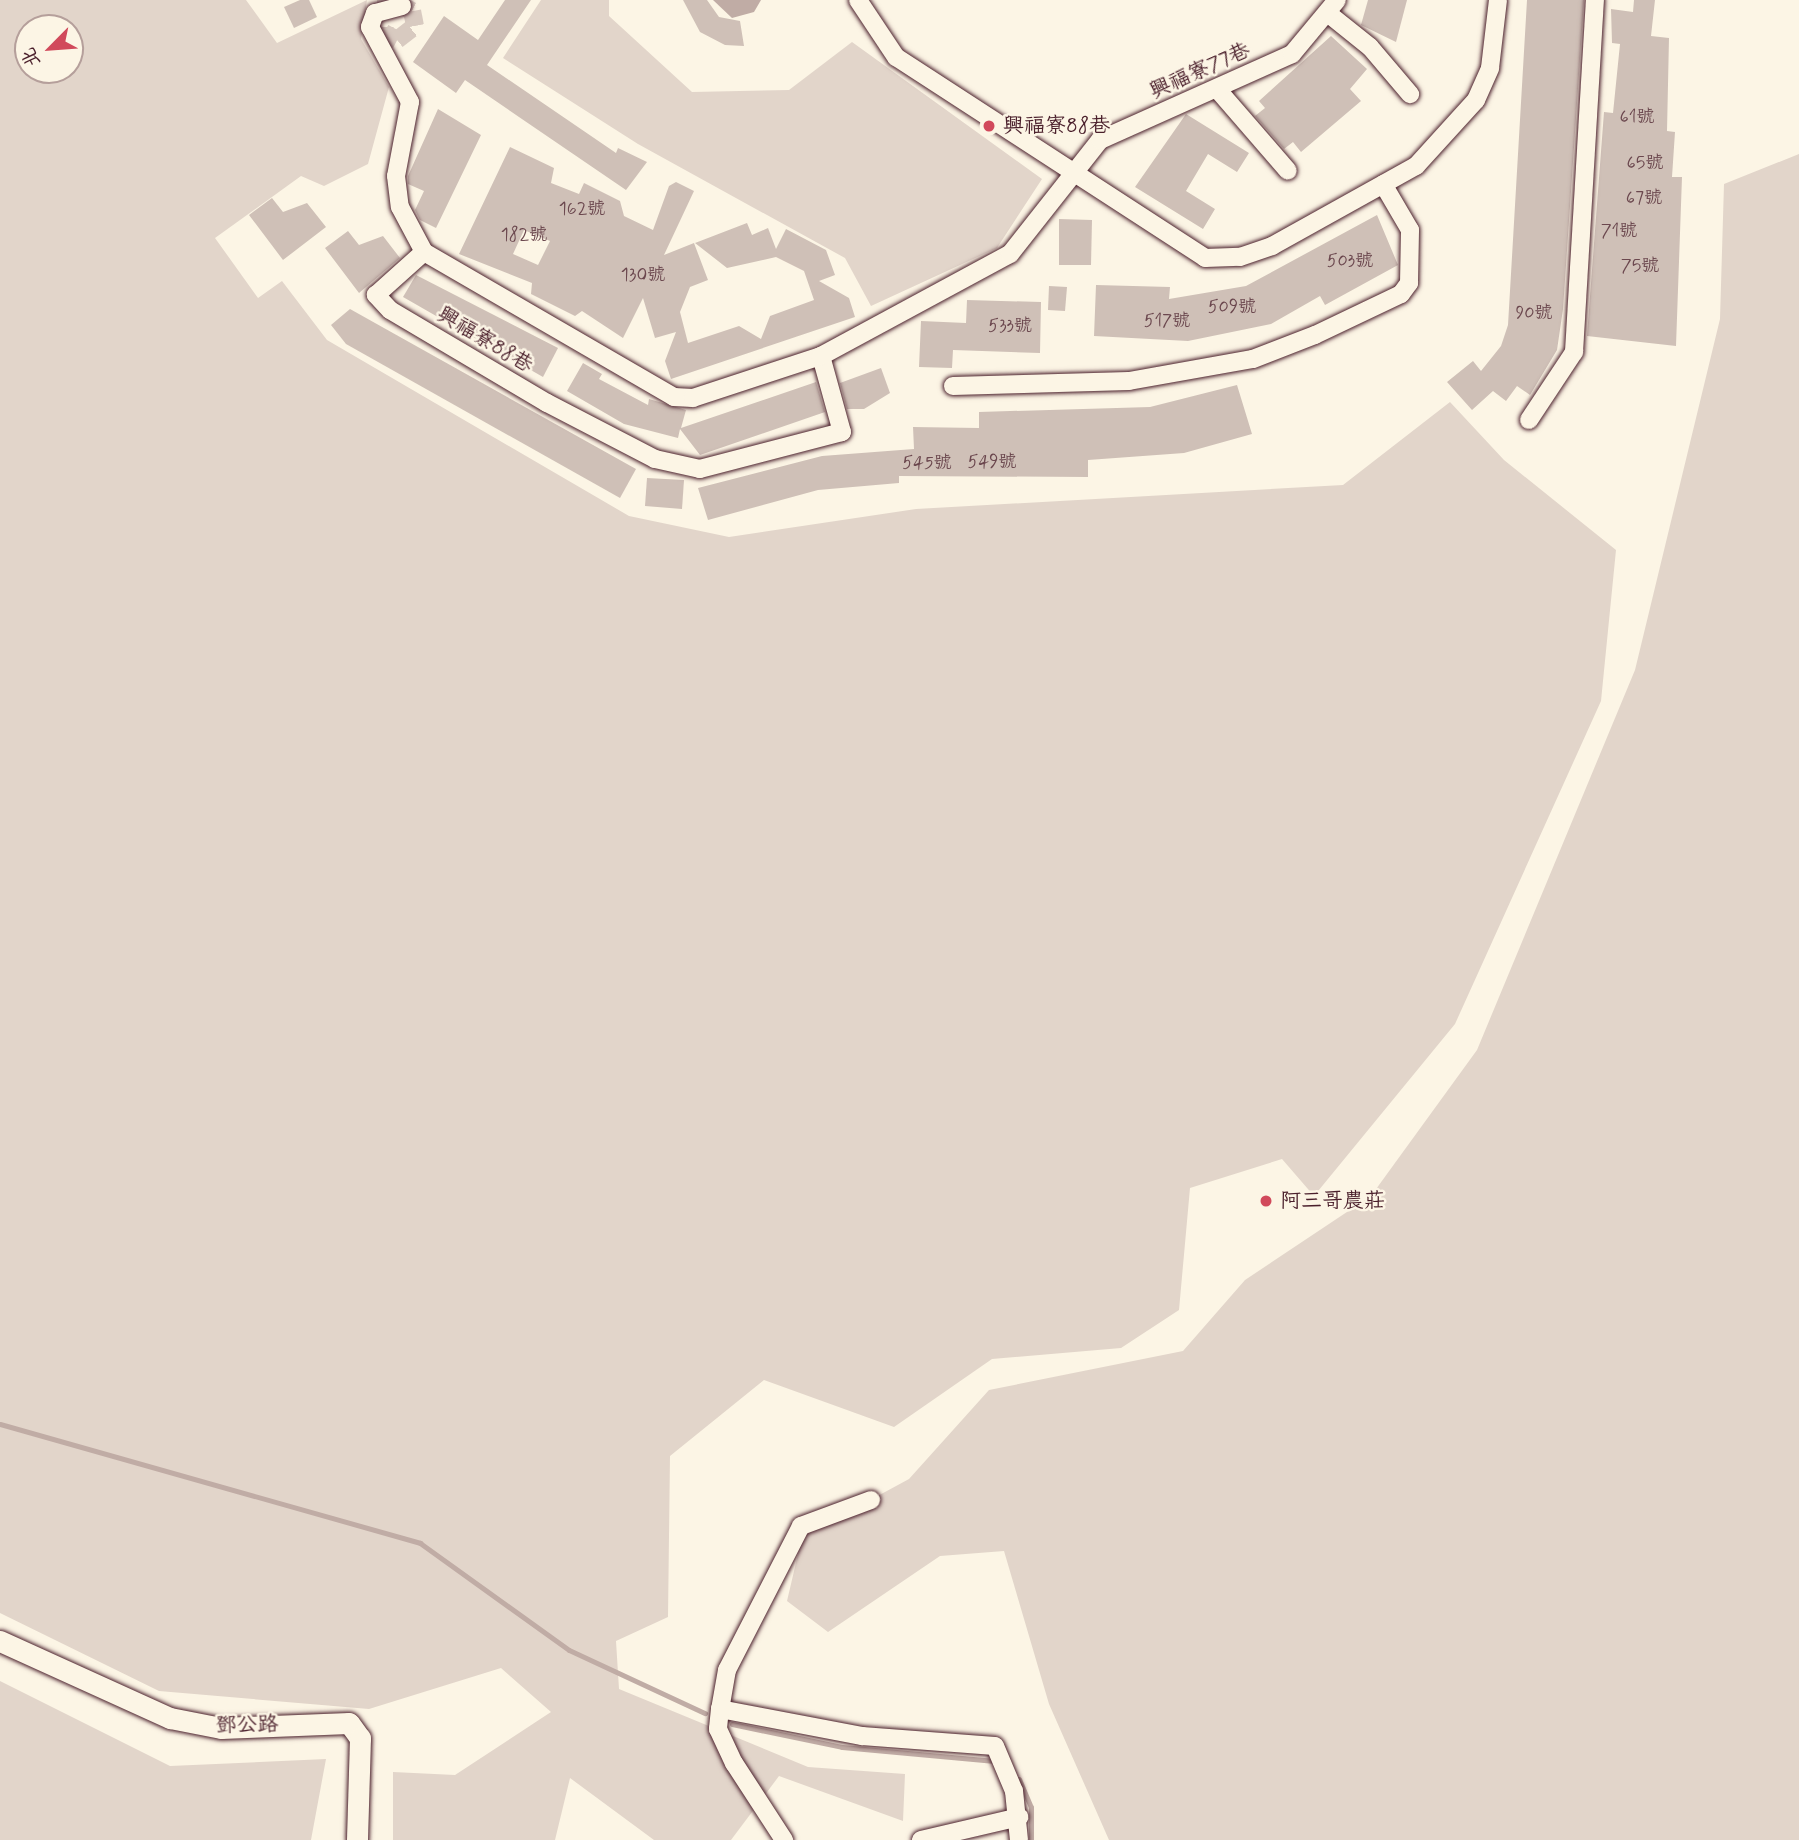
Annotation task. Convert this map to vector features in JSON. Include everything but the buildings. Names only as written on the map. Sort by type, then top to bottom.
[{"type":"street","points":[[859,0],[896,57],[1205,258],[1240,257],[1272,246],[1416,166],[1476,100],[1490,68],[1498,0]]},
{"type":"street","points":[[1529,420],[1574,352],[1595,0]]},
{"type":"street","points":[[402,6],[375,13],[370,27],[410,102],[396,176],[400,207],[424,252]]},
{"type":"street","points":[[1333,8],[1410,94]]},
{"type":"street","name":"興福寮77巷","points":[[1070,170],[1100,140],[1292,54],[1333,8]]},
{"type":"street","points":[[1217,89],[1288,171]]},
{"type":"street","name":"興福寮88巷","points":[[821,356],[842,432],[700,469],[656,459],[390,310],[376,295],[424,252],[674,397],[693,398],[821,356],[1010,254],[1070,170]]},
{"type":"street","points":[[953,386],[1129,381],[1253,359],[1315,335],[1401,294],[1409,283],[1410,230],[1383,184]]},
{"type":"street","points":[[784,1840],[734,1763],[718,1729],[727,1670],[801,1526],[871,1500]]},
{"type":"street","name":"鄧公路","points":[[0,1641],[170,1718],[221,1728],[349,1723],[360,1738],[356,1840]]},
{"type":"street","points":[[720,1709],[862,1736],[995,1746],[1019,1817],[1019,1840]]},
{"type":"street","points":[[921,1840],[1019,1817]]},
{"type":"shaded area","points":[[0,0],[246,0],[277,43],[367,0],[361,39],[389,87],[368,164],[324,186],[301,176],[215,238],[258,298],[282,281],[327,340],[629,516],[729,537],[916,509],[1343,485],[1450,402],[1504,460],[1616,550],[1601,701],[1455,1024],[1314,1196],[1282,1159],[1190,1188],[1179,1310],[1121,1348],[992,1359],[894,1427],[764,1380],[670,1456],[668,1617],[616,1641],[619,1689],[808,1767],[905,1774],[903,1821],[779,1776],[731,1840],[654,1840],[570,1778],[555,1840],[393,1840],[393,1772],[455,1775],[551,1712],[501,1668],[369,1709],[159,1691],[0,1613]]},
{"type":"shaded area","points":[[541,0],[609,0],[609,16],[692,92],[789,90],[852,42],[1042,179],[997,248],[871,306],[845,258],[638,144],[503,58]]},
{"type":"shaded area","points":[[713,0],[761,0],[754,12],[732,18]]},
{"type":"shaded area","points":[[1799,154],[1799,1840],[1109,1840],[1049,1704],[1004,1551],[940,1556],[828,1632],[787,1601],[802,1537],[909,1479],[989,1390],[1183,1351],[1245,1280],[1371,1196],[1477,1050],[1635,670],[1720,319],[1724,184]]},
{"type":"shaded area","points":[[0,1681],[170,1766],[326,1759],[311,1840],[0,1840]]},
{"type":"waterway","points":[[0,1424],[420,1543],[569,1650],[705,1713]]},
{"type":"waterway","points":[[732,1724],[842,1747],[997,1761]]},
{"type":"waterway","points":[[1019,1779],[1031,1807],[1031,1840]]},
{"type":"tunnel","points":[[386,0],[384,33],[397,40],[415,26],[412,11],[402,6]]},
{"type":"place","name":"興福寮88巷","points":[[989,126]]},
{"type":"place","name":"阿三哥農莊","points":[[1266,1201]]}]
